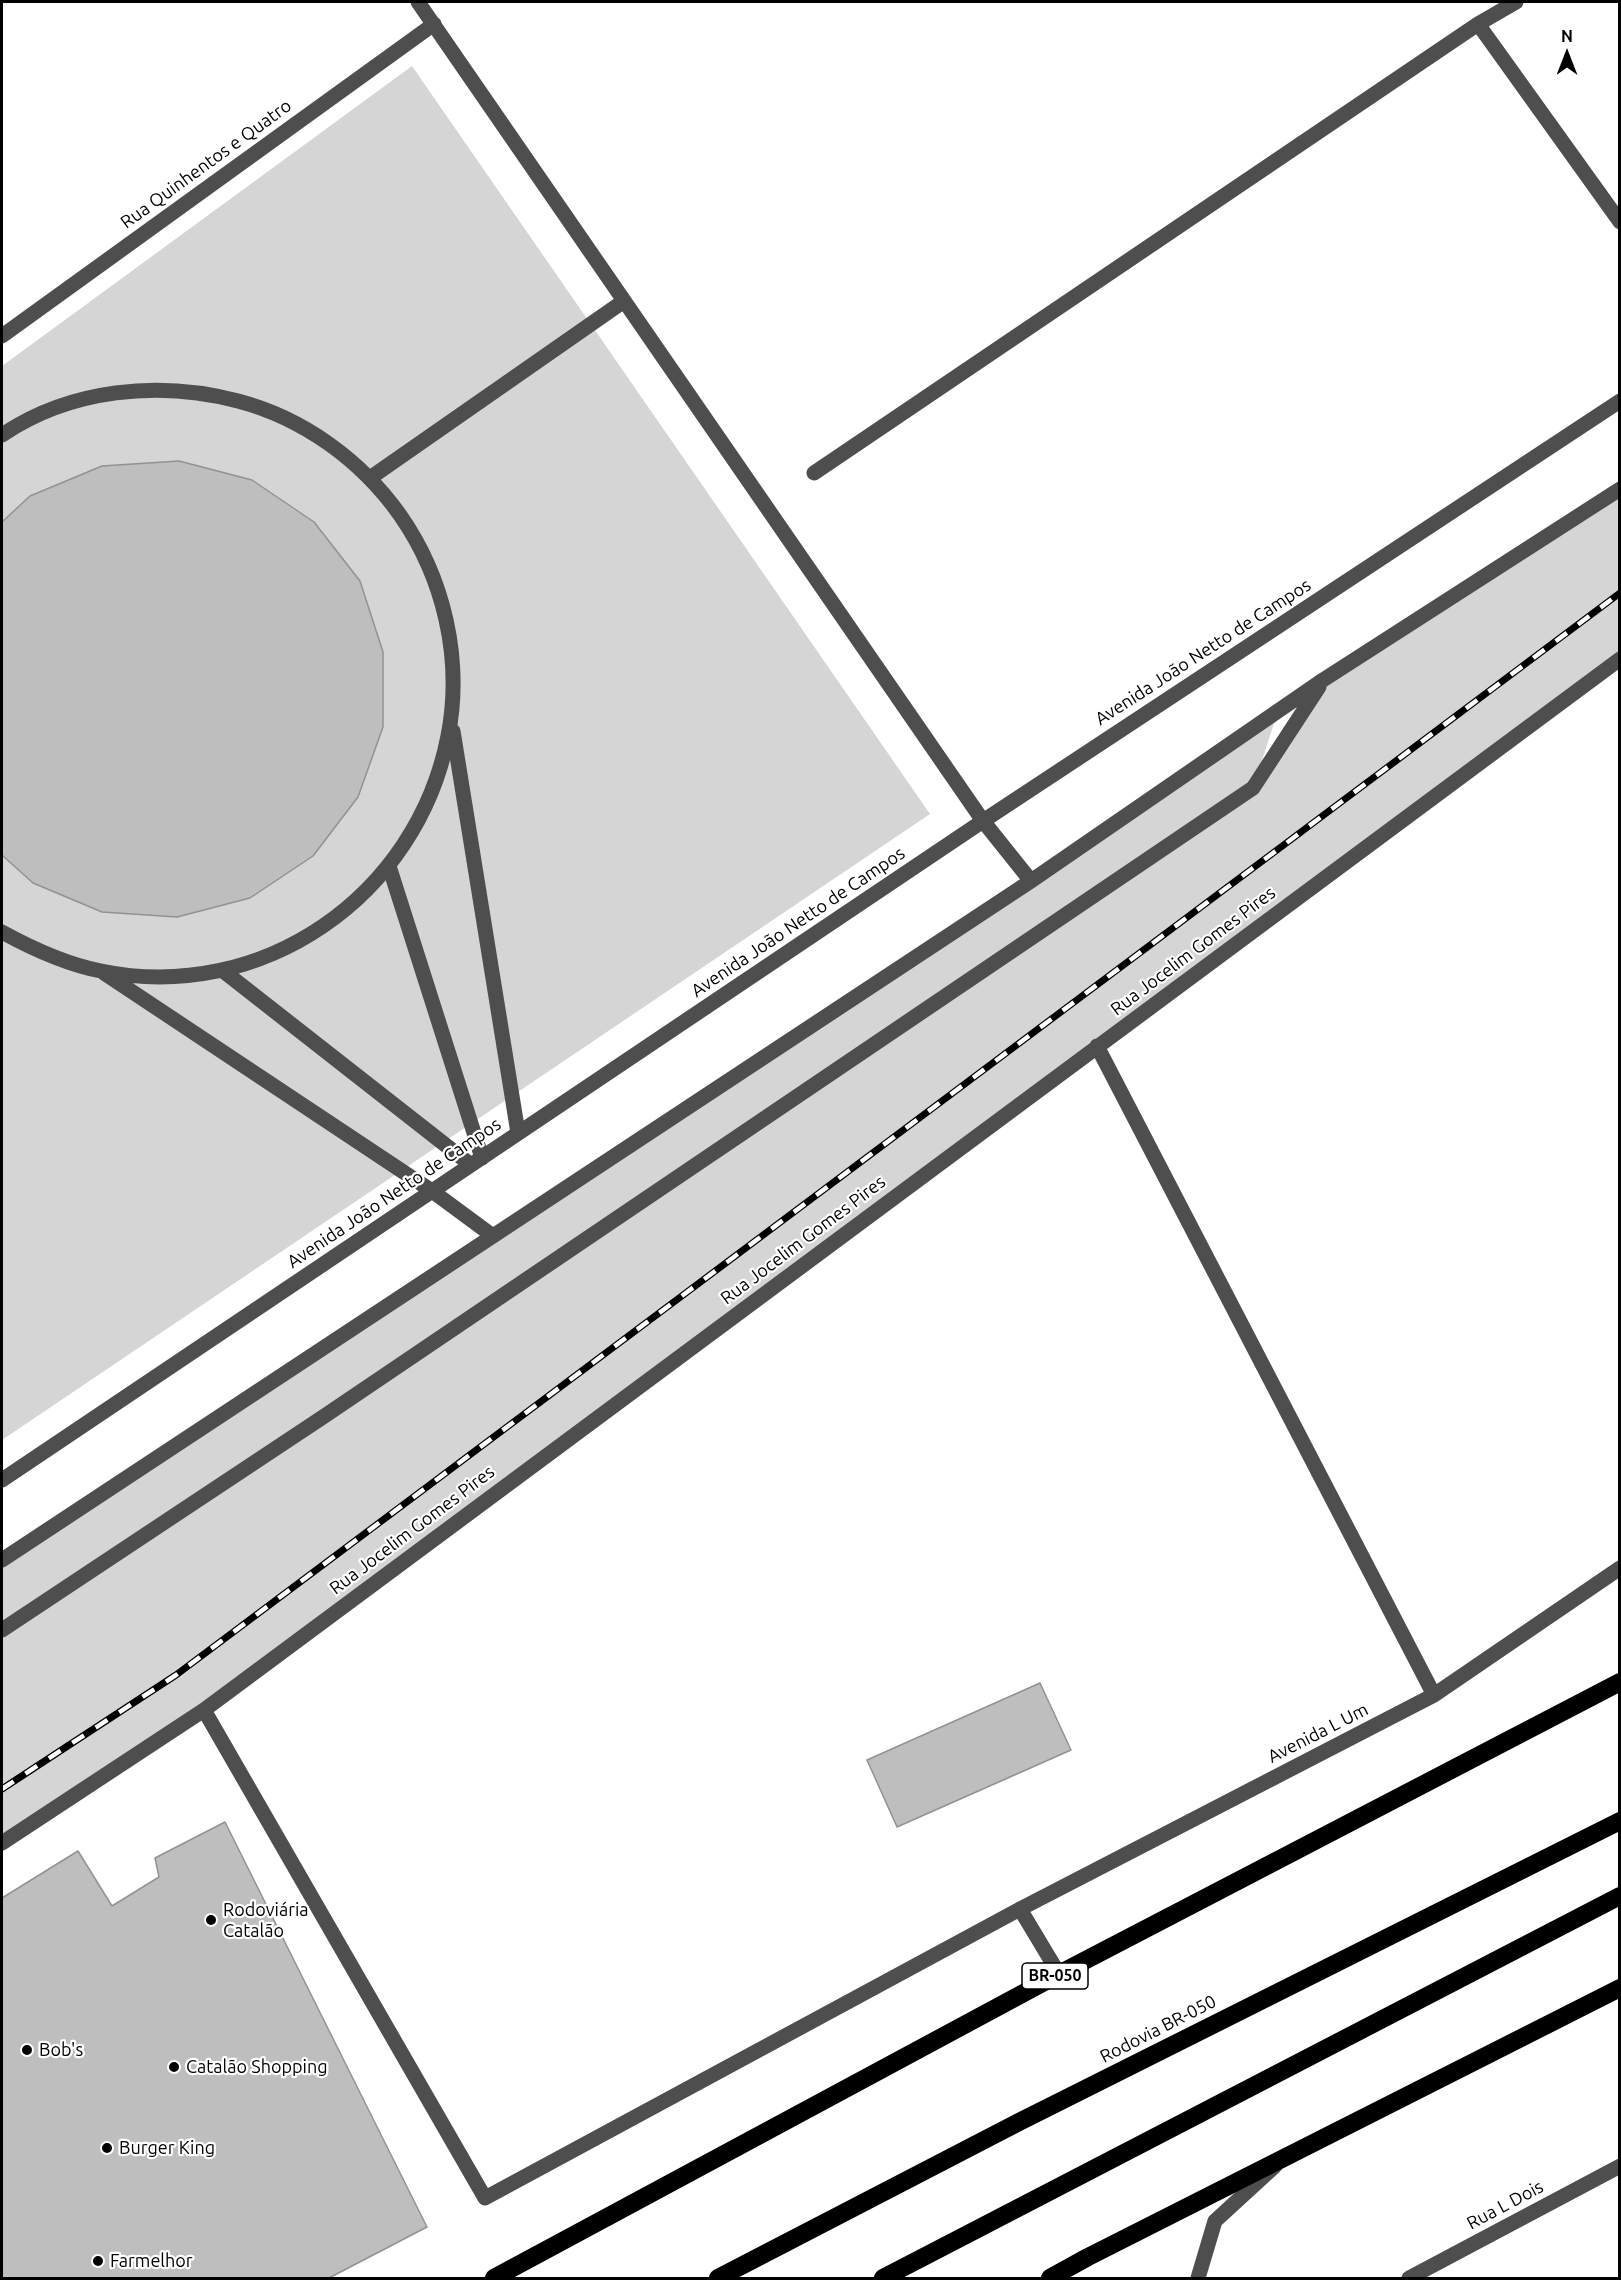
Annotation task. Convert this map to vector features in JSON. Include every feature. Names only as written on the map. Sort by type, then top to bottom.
[{"type":"highway","name":"BR-050","points":[[494,2278],[1059,1974],[1620,1682]]},
{"type":"highway","name":"Rodovia BR-050","points":[[718,2278],[1019,2122],[1620,1821]]},
{"type":"highway","points":[[883,2278],[1620,1896]]},
{"type":"highway","points":[[1050,2278],[1620,1988]]},
{"type":"street","points":[[418,2],[983,821],[1031,881]]},
{"type":"street","points":[[814,473],[1478,24],[1516,2]]},
{"type":"street","name":"Rua Quinhentos e Quatro","points":[[2,336],[434,24]]},
{"type":"street","points":[[1478,24],[1620,222]]},
{"type":"street","points":[[370,478],[624,301]]},
{"type":"street","points":[[2,435],[44,412],[77,401],[146,390],[182,390],[217,395],[251,404],[315,435],[344,455],[370,478],[410,530],[426,559],[447,622],[454,687],[452,720],[444,759],[430,797],[412,833],[389,866],[367,891],[314,933],[254,961],[222,970],[182,975],[142,976],[102,971],[66,962],[31,948],[2,932]]},
{"type":"street","name":"Avenida João Netto de Campos","points":[[2,1480],[983,821],[1620,401]]},
{"type":"street","points":[[2,1560],[1031,881],[1323,680],[1620,489]]},
{"type":"street","name":"Rua Jocelim Gomes Pires","points":[[2,1843],[204,1710],[1620,659]]},
{"type":"street","points":[[2,1630],[323,1417],[1253,788],[1323,680]]},
{"type":"street","points":[[452,720],[518,1134]]},
{"type":"street","points":[[389,866],[477,1161]]},
{"type":"street","points":[[222,970],[477,1161]]},
{"type":"street","points":[[102,971],[432,1191],[493,1236]]},
{"type":"street","points":[[1097,1046],[1434,1695]]},
{"type":"street","name":"Avenida L Um","points":[[204,1710],[485,2198],[1020,1910],[1434,1695],[1620,1568]]},
{"type":"street","points":[[1020,1910],[1059,1974]]},
{"type":"street","points":[[1198,2278],[1215,2221],[1283,2159]]},
{"type":"street","name":"Rua L Dois","points":[[1408,2278],[1620,2166]]},
{"type":"shaded area","points":[[412,66],[930,814],[2,1440],[2,366]]},
{"type":"shaded area","points":[[1619,487],[1619,659],[204,1710],[2,1840],[2,1560],[1278,711],[1254,785],[1323,680]]},
{"type":"building","points":[[179,461],[252,480],[314,522],[360,581],[383,652],[383,727],[358,797],[313,856],[250,898],[177,917],[102,912],[33,883],[2,855],[2,522],[30,496],[102,466]]},
{"type":"building","points":[[1040,1683],[1071,1750],[897,1827],[867,1760]]},
{"type":"building","name":"Catalão Shopping","points":[[225,1822],[427,2227],[329,2278],[2,2278],[2,1898],[78,1851],[112,1906],[159,1877],[155,1858]]},
{"type":"railway","points":[[2,1789],[176,1675],[1620,593]]},
{"type":"place","name":"Rodoviária Catalão","points":[[211,1920]]},
{"type":"place","name":"Bob's","points":[[27,2050]]},
{"type":"place","name":"Catalão Shopping","points":[[174,2067]]},
{"type":"place","name":"Burger King","points":[[107,2148]]},
{"type":"place","name":"Farmelhor","points":[[98,2261]]}]
